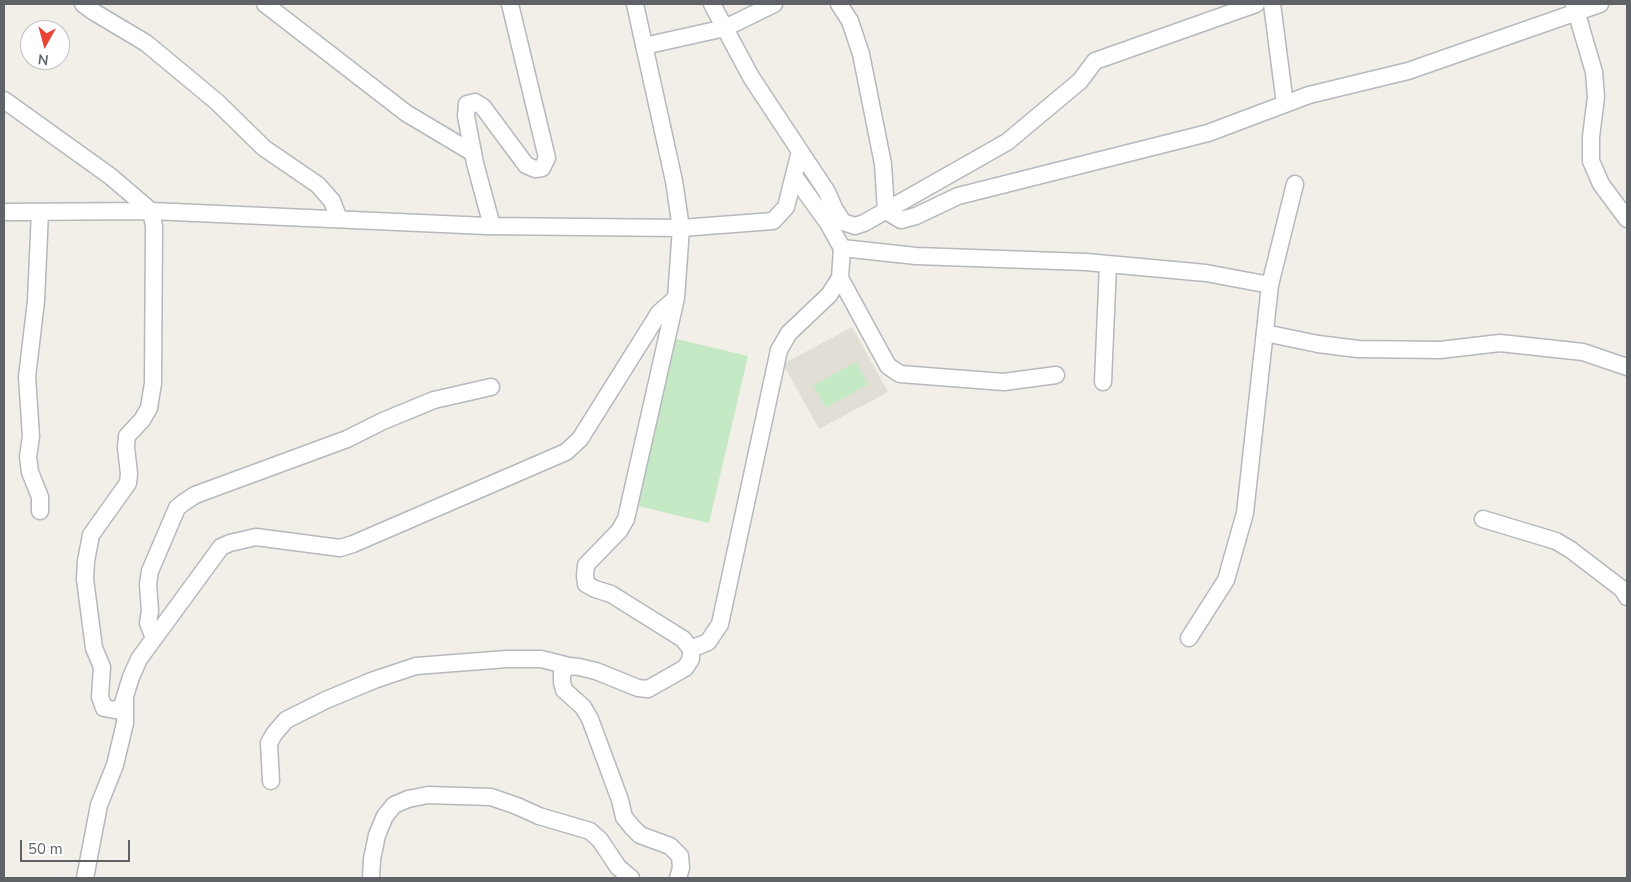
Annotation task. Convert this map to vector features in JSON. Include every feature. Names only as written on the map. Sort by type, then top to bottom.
[{"type":"street","points":[[83,4],[146,43],[217,102],[264,148],[318,185],[332,201],[339,219]]},
{"type":"street","points":[[265,4],[406,113],[473,153]]},
{"type":"street","points":[[492,226],[473,153],[466,116],[467,104],[475,102],[483,107],[526,165],[535,169],[542,168],[547,158],[510,4]]},
{"type":"street","points":[[271,781],[270,742],[286,720],[326,700],[374,680],[416,666],[507,659],[541,659],[596,671],[638,688],[648,689],[685,668],[691,659],[691,649],[683,639],[611,594],[595,590],[586,584],[585,576],[586,565],[619,531],[626,519],[676,298],[681,228],[674,181],[635,4]]},
{"type":"street","points":[[712,4],[751,78],[827,192],[834,210],[843,222],[854,226],[864,223],[1007,142],[1080,81],[1096,61],[1256,4]]},
{"type":"street","points":[[644,46],[725,28],[774,4]]},
{"type":"street","points":[[839,4],[850,22],[861,54],[884,164],[886,210]]},
{"type":"street","points":[[1272,4],[1285,104]]},
{"type":"street","points":[[886,210],[901,220],[916,216],[958,196],[1208,133],[1310,95],[1408,71],[1575,8],[1600,4]]},
{"type":"street","points":[[1575,8],[1594,72],[1596,97],[1591,137],[1591,162],[1601,184],[1627,219]]},
{"type":"street","points":[[4,100],[110,176],[151,210],[154,226],[153,383],[149,408],[142,420],[127,436],[128,483],[91,534],[86,561],[86,579],[94,648],[102,666],[100,697],[104,708],[115,710],[122,706],[139,659],[221,547],[256,537],[340,548],[566,452],[580,439],[659,313],[676,298]]},
{"type":"street","points":[[4,212],[151,210],[492,226],[681,228],[773,221],[786,207],[800,151]]},
{"type":"street","points":[[691,649],[708,642],[720,624],[779,350],[789,333],[829,295],[840,278],[842,248],[828,223],[794,176]]},
{"type":"street","points":[[1189,638],[1226,580],[1246,513],[1270,285],[1295,184]]},
{"type":"street","points":[[40,212],[36,301],[27,377],[31,436],[28,457],[30,472],[40,497],[40,511]]},
{"type":"street","points":[[842,248],[916,256],[1086,262],[1206,273],[1270,285]]},
{"type":"street","points":[[1103,382],[1108,264]]},
{"type":"street","points":[[840,278],[888,366],[900,374],[1004,382],[1056,375]]},
{"type":"street","points":[[1265,333],[1318,344],[1358,349],[1440,350],[1500,343],[1582,352],[1627,367]]},
{"type":"street","points":[[154,638],[148,623],[150,611],[148,584],[150,571],[177,508],[183,503],[195,495],[347,439],[383,421],[434,400],[491,387]]},
{"type":"street","points":[[1483,519],[1556,541],[1622,589],[1627,597]]},
{"type":"street","points":[[569,666],[562,672],[564,690],[583,706],[590,719],[620,800],[624,817],[640,835],[670,846],[680,856],[681,868],[678,878]]},
{"type":"street","points":[[85,878],[99,805],[115,765],[125,723],[125,699]]},
{"type":"street","points":[[371,878],[372,859],[377,835],[385,816],[394,805],[408,799],[428,795],[491,797],[539,816],[590,831],[600,840],[618,867],[631,878]]},
{"type":"shaded area","points":[[852,327],[888,392],[819,429],[783,364]]},
{"type":"green space","points":[[660,335],[748,356],[709,523],[621,502]]},
{"type":"green space","points":[[856,362],[868,384],[826,408],[813,385]]}]
